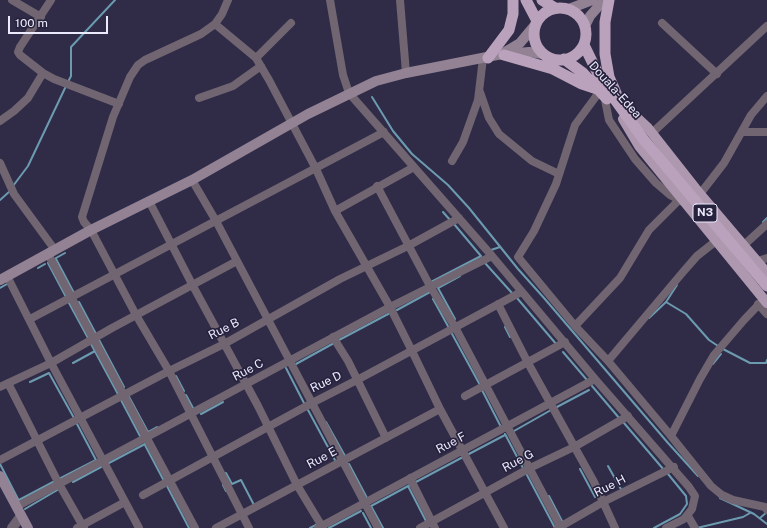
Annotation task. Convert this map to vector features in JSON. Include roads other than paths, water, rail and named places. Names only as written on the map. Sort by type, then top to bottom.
[{"type":"highway","points":[[513,0],[513,14],[509,30],[493,57],[553,69],[601,92]]},
{"type":"highway","points":[[526,0],[536,23],[534,38],[543,54]]},
{"type":"highway","points":[[542,0],[555,8],[569,9],[577,14],[585,26]]},
{"type":"highway","points":[[610,0],[605,22],[605,54],[609,77],[620,105]]},
{"type":"highway","points":[[536,23],[546,12],[555,8]]},
{"type":"highway","name":"N3","points":[[584,45],[586,36],[585,26]]},
{"type":"highway","points":[[564,60],[574,56],[584,45]]},
{"type":"highway","name":"Douala-Edea","points":[[584,45],[601,80],[620,105],[625,117]]},
{"type":"highway","name":"N3","points":[[543,54],[553,59],[564,60]]},
{"type":"highway","name":"Douala-Edea","points":[[564,60],[583,72],[625,117],[648,136],[767,286]]},
{"type":"main road","points":[[569,9],[592,0]]},
{"type":"main road","points":[[585,26],[595,9],[604,0]]},
{"type":"main road","points":[[493,57],[520,43],[536,23]]},
{"type":"main road","points":[[3,278],[91,230],[192,180],[292,124],[376,81],[406,73],[493,57],[530,52],[543,54]]},
{"type":"main road","points":[[625,117],[639,146],[763,302]]},
{"type":"main road","points":[[648,136],[744,245],[762,260],[767,273]]},
{"type":"main road","points":[[0,476],[28,528]]},
{"type":"street","points":[[12,0],[41,17]]},
{"type":"street","points":[[51,0],[18,52],[43,73],[77,89],[119,104]]},
{"type":"street","points":[[228,0],[222,14],[215,24],[201,34],[157,53],[138,65],[130,77],[119,104],[83,210],[84,222],[91,230],[136,315],[169,371],[249,528]]},
{"type":"street","points":[[330,0],[343,75],[350,93],[492,256],[595,379],[674,468],[695,496],[695,503],[688,516],[666,528]]},
{"type":"street","points":[[400,0],[406,73]]},
{"type":"street","points":[[256,58],[292,23]]},
{"type":"street","points":[[662,23],[717,74]]},
{"type":"street","points":[[215,24],[256,58],[261,66],[316,169],[335,211],[390,307],[440,409],[504,528]]},
{"type":"street","points":[[648,136],[717,74],[767,26]]},
{"type":"street","points":[[452,161],[472,119],[493,57]]},
{"type":"street","points":[[199,98],[233,86],[261,66]]},
{"type":"street","points":[[0,121],[28,98],[43,73]]},
{"type":"street","points":[[480,92],[490,118],[499,134],[532,161],[559,174]]},
{"type":"street","points":[[601,92],[574,125],[559,174],[534,231],[518,257],[576,326],[608,361],[711,486],[722,495],[751,506],[766,508]]},
{"type":"street","points":[[576,326],[620,278],[649,230],[682,201],[656,183],[635,159],[609,120],[601,92]]},
{"type":"street","points":[[700,194],[724,163],[757,106],[767,96]]},
{"type":"street","points":[[30,319],[173,245],[384,132]]},
{"type":"street","points":[[742,132],[767,132]]},
{"type":"street","points":[[0,164],[14,194],[52,252],[72,297],[195,528]]},
{"type":"street","points":[[335,211],[377,186],[414,167]]},
{"type":"street","points":[[192,180],[216,221],[378,528]]},
{"type":"street","points":[[377,186],[408,246],[455,327],[508,426],[560,528]]},
{"type":"street","points":[[149,200],[268,426],[297,486],[321,527]]},
{"type":"street","name":"Rue B","points":[[0,460],[81,419],[169,371],[224,344],[322,288],[408,246],[459,218]]},
{"type":"street","points":[[744,245],[767,224]]},
{"type":"street","points":[[608,361],[697,256],[716,241]]},
{"type":"street","name":"Rue C","points":[[16,507],[390,307],[492,256]]},
{"type":"street","points":[[0,387],[51,363],[94,338],[237,261]]},
{"type":"street","points":[[3,278],[30,319],[51,363],[139,528]]},
{"type":"street","name":"Rue D","points":[[143,495],[268,426],[358,380],[521,292]]},
{"type":"street","points":[[671,436],[700,379],[714,356],[763,302],[767,314]]},
{"type":"street","points":[[498,304],[603,502],[615,528]]},
{"type":"street","points":[[334,337],[358,380],[386,438]]},
{"type":"street","points":[[465,396],[564,342]]},
{"type":"street","name":"Rue F","points":[[321,527],[595,379]]},
{"type":"street","points":[[8,383],[81,527],[125,502]]},
{"type":"street","name":"Rue E","points":[[216,528],[440,409]]},
{"type":"street","name":"Rue G","points":[[420,528],[433,525],[530,468],[574,447],[628,416]]},
{"type":"street","name":"Rue H","points":[[560,528],[603,502],[674,468]]},
{"type":"street","points":[[410,478],[433,525]]},
{"type":"street","points":[[12,528],[21,516]]},
{"type":"street","points":[[688,516],[695,528]]},
{"type":"waterway","points":[[68,82],[71,76],[71,47],[115,0]]},
{"type":"waterway","points":[[13,186],[28,166],[66,86]]},
{"type":"waterway","points":[[372,97],[393,131],[412,154],[448,185],[469,208],[518,269],[698,476]]},
{"type":"waterway","points":[[0,200],[10,191]]},
{"type":"waterway","points":[[443,212],[450,220]]},
{"type":"waterway","points":[[763,222],[767,218]]},
{"type":"waterway","points":[[431,282],[481,256],[454,224]]},
{"type":"waterway","points":[[491,250],[500,247]]},
{"type":"waterway","points":[[56,258],[65,253]]},
{"type":"waterway","points":[[56,259],[74,293]]},
{"type":"waterway","points":[[48,263],[66,297]]},
{"type":"waterway","points":[[485,263],[512,293]]},
{"type":"waterway","points":[[38,268],[45,264]]},
{"type":"waterway","points":[[455,319],[438,288],[460,276]]},
{"type":"waterway","points":[[0,288],[7,284]]},
{"type":"waterway","points":[[649,318],[666,302],[677,285]]},
{"type":"waterway","points":[[397,310],[430,292]]},
{"type":"waterway","points":[[517,298],[557,345]]},
{"type":"waterway","points":[[433,299],[449,328]]},
{"type":"waterway","points":[[79,302],[96,334]]},
{"type":"waterway","points":[[666,302],[686,314],[709,340],[718,346]]},
{"type":"waterway","points":[[69,303],[88,338]]},
{"type":"waterway","points":[[339,340],[390,313]]},
{"type":"waterway","points":[[505,327],[510,337]]},
{"type":"waterway","points":[[451,332],[480,385]]},
{"type":"waterway","points":[[98,338],[124,387]]},
{"type":"waterway","points":[[296,364],[334,343]]},
{"type":"waterway","points":[[91,344],[119,396]]},
{"type":"waterway","points":[[723,349],[750,363],[766,363],[767,360]]},
{"type":"waterway","points":[[73,363],[95,351]]},
{"type":"waterway","points":[[563,352],[587,380]]},
{"type":"waterway","points":[[713,364],[721,354]]},
{"type":"waterway","points":[[286,368],[304,403]]},
{"type":"waterway","points":[[30,382],[49,373],[74,418]]},
{"type":"waterway","points":[[176,376],[184,391]]},
{"type":"waterway","points":[[592,386],[620,419]]},
{"type":"waterway","points":[[482,390],[501,427]]},
{"type":"waterway","points":[[555,408],[589,390]]},
{"type":"waterway","points":[[128,395],[148,432]]},
{"type":"waterway","points":[[186,395],[193,408]]},
{"type":"waterway","points":[[121,400],[140,436]]},
{"type":"waterway","points":[[201,414],[223,402]]},
{"type":"waterway","points":[[308,410],[336,462]]},
{"type":"waterway","points":[[514,431],[551,410]]},
{"type":"waterway","points":[[76,422],[96,460]]},
{"type":"waterway","points":[[326,422],[345,456]]},
{"type":"waterway","points":[[624,423],[664,470]]},
{"type":"waterway","points":[[148,432],[157,427]]},
{"type":"waterway","points":[[505,434],[523,468]]},
{"type":"waterway","points":[[467,455],[505,435]]},
{"type":"waterway","points":[[107,464],[145,444]]},
{"type":"waterway","points":[[145,445],[164,481]]},
{"type":"waterway","points":[[414,483],[463,457]]},
{"type":"waterway","points":[[59,479],[96,460]]},
{"type":"waterway","points":[[0,464],[19,501]]},
{"type":"waterway","points":[[349,464],[367,498]]},
{"type":"waterway","points":[[608,466],[622,491]]},
{"type":"waterway","points":[[73,482],[101,467]]},
{"type":"waterway","points":[[580,469],[595,497]]},
{"type":"waterway","points":[[226,473],[232,484],[241,480],[254,505]]},
{"type":"waterway","points":[[654,528],[680,514],[687,504],[686,496],[668,474]]},
{"type":"waterway","points":[[527,475],[555,528]]},
{"type":"waterway","points":[[19,500],[55,481]]},
{"type":"waterway","points":[[223,485],[226,491]]},
{"type":"waterway","points":[[371,506],[410,485]]},
{"type":"waterway","points":[[167,486],[189,528]]},
{"type":"waterway","points":[[408,486],[427,523]]},
{"type":"waterway","points":[[25,509],[59,489]]},
{"type":"waterway","points":[[549,496],[563,523]]},
{"type":"waterway","points":[[720,498],[754,514],[767,524]]},
{"type":"waterway","points":[[371,506],[383,528]]},
{"type":"waterway","points":[[329,528],[361,511]]},
{"type":"waterway","points":[[760,518],[767,512]]},
{"type":"waterway","points":[[363,513],[371,528]]},
{"type":"waterway","points":[[697,528],[743,517],[750,513]]},
{"type":"waterway","points":[[310,528],[318,524]]}]
